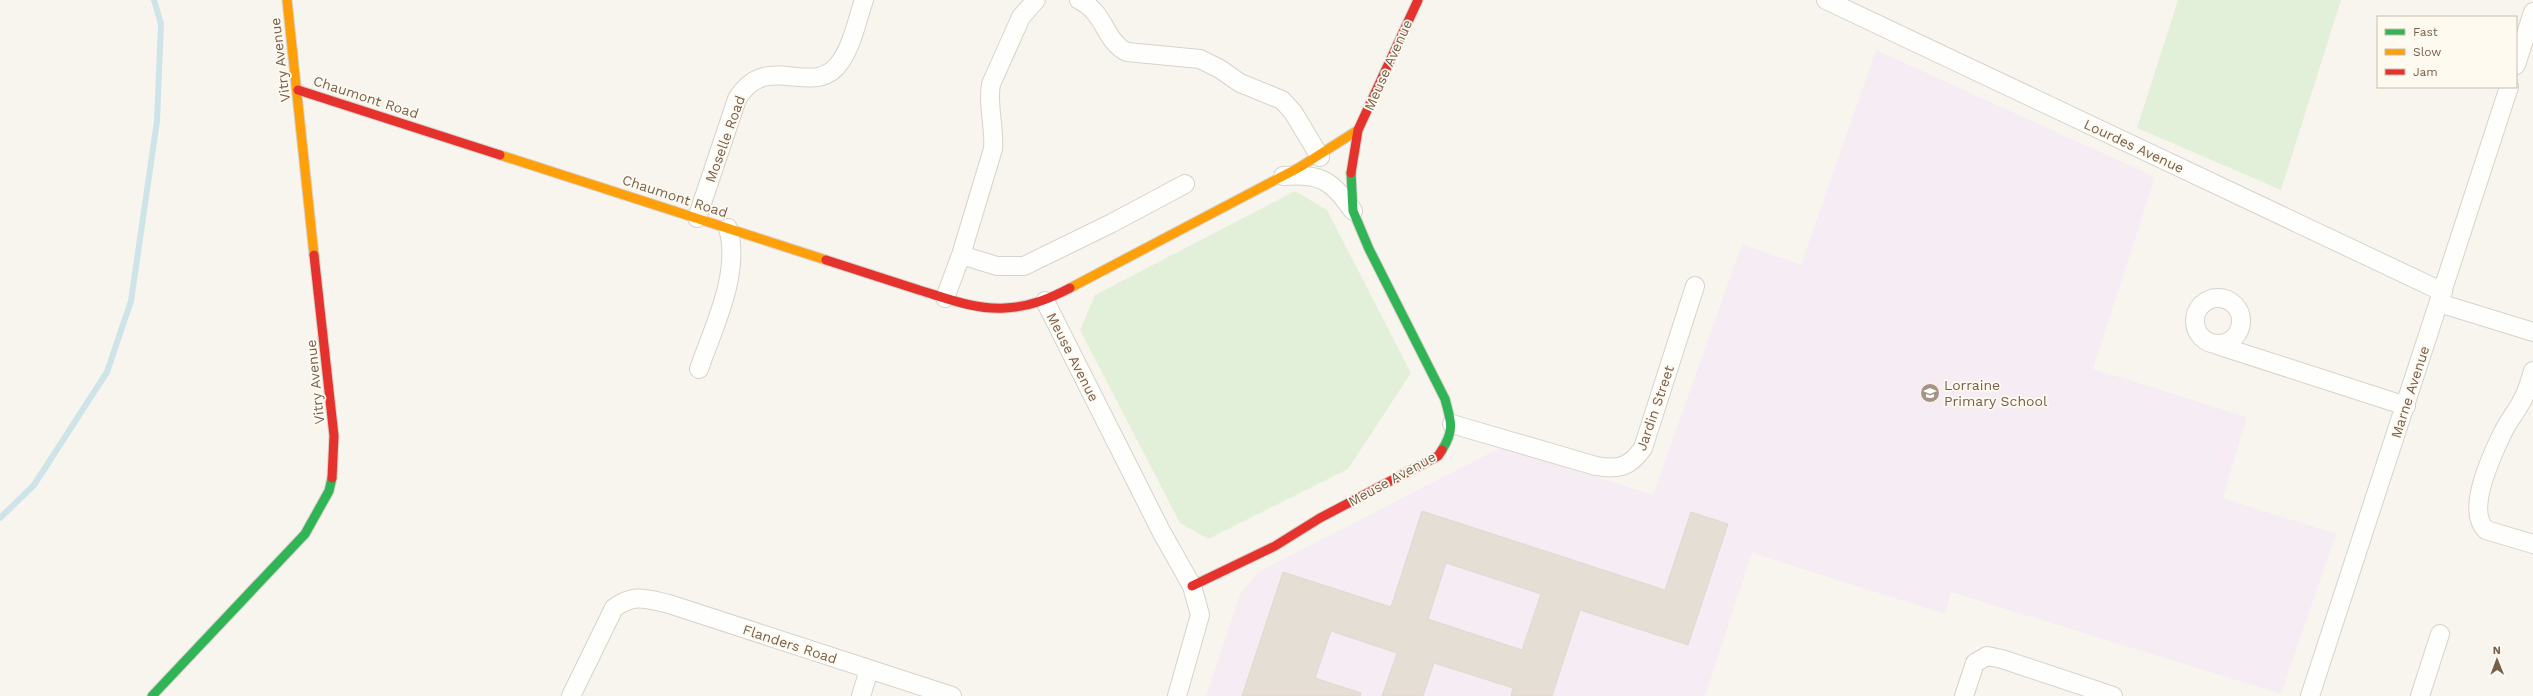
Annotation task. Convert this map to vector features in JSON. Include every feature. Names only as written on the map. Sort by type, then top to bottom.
[{"type":"street","name":"Vitry Avenue","points":[[152,696],[304,534],[320,510],[329,491],[334,468],[334,436],[288,0]]},
{"type":"street","name":"Moselle Road","points":[[697,218],[737,99],[743,89],[759,77],[771,74],[811,78],[831,72],[841,62],[849,45],[864,0]]},
{"type":"street","points":[[944,298],[961,254],[993,149],[994,132],[989,95],[991,84],[1021,17],[1036,0]]},
{"type":"street","points":[[1079,0],[1097,12],[1118,48],[1127,52],[1200,58],[1220,68],[1240,83],[1282,100],[1293,112],[1320,157]]},
{"type":"street","name":"Meuse Avenue","points":[[1353,211],[1351,171],[1358,130],[1418,0]]},
{"type":"street","name":"Lourdes Avenue","points":[[1826,0],[2441,297],[2533,332]]},
{"type":"street","points":[[2517,61],[2533,12]]},
{"type":"street","name":"Marne Avenue","points":[[2310,696],[2509,88]]},
{"type":"street","name":"Chaumont Road","points":[[298,90],[944,298],[974,306],[999,310],[1045,301]]},
{"type":"street","name":"Meuse Avenue","points":[[1177,696],[1200,615],[1192,586],[1162,533],[1045,301],[1320,157],[1358,130]]},
{"type":"street","name":"Meuse Avenue","points":[[1192,586],[1275,546],[1320,518],[1438,456],[1450,437],[1452,424],[1445,399],[1369,249],[1353,211],[1340,192],[1330,182],[1313,176],[1282,176]]},
{"type":"street","points":[[961,254],[997,266],[1013,268],[1024,266],[1112,223],[1185,184]]},
{"type":"street","points":[[699,369],[723,298],[730,268],[732,242],[728,228]]},
{"type":"street","name":"Jardin Street","points":[[1452,424],[1596,466],[1614,469],[1625,467],[1635,460],[1643,448],[1695,286]]},
{"type":"street","points":[[2217,345],[2406,406]]},
{"type":"street","points":[[2533,371],[2526,393],[2503,432],[2479,494],[2477,507],[2480,525],[2486,530],[2533,544]]},
{"type":"street","name":"Flanders Road","points":[[571,696],[614,608],[627,599],[644,598],[669,604],[952,696]]},
{"type":"street","points":[[2420,696],[2440,634]]},
{"type":"street","points":[[1964,696],[1975,663],[1987,656],[2020,665],[2113,696]]},
{"type":"street","points":[[861,696],[869,670]]},
{"type":"shaded area","name":"Lorraine Primary School","points":[[1876,50],[2155,177],[2093,369],[2247,417],[2223,498],[2336,534],[2281,694],[1951,592],[1945,614],[1752,553],[1705,696],[1206,696],[1240,594],[1258,572],[1502,447],[1653,495],[1742,244],[1801,265]]},
{"type":"green space","points":[[2178,0],[2341,0],[2281,190],[2137,128]]},
{"type":"green space","points":[[1295,191],[1327,210],[1411,373],[1348,469],[1208,539],[1180,523],[1080,330],[1095,295]]},
{"type":"building","points":[[1422,511],[1665,590],[1691,512],[1728,524],[1688,645],[1580,610],[1552,696],[1511,696],[1513,688],[1434,663],[1423,696],[1382,696],[1397,653],[1331,631],[1315,678],[1361,693],[1360,696],[1242,696],[1283,572],[1391,607]],"holes":[[[1446,563],[1541,594],[1522,650],[1428,619]]]},
{"type":"waterway","points":[[0,518],[34,485],[107,372],[131,301],[157,121],[161,24],[154,0]]},
{"type":"traffic: fast","points":[[1351,173],[1353,211],[1369,249],[1445,399],[1451,425],[1449,436],[1442,450]]},
{"type":"traffic: fast","points":[[152,696],[305,534],[329,491],[332,478]]},
{"type":"traffic: slow","points":[[287,0],[314,255]]},
{"type":"traffic: slow","points":[[1070,288],[1300,167],[1358,130]]},
{"type":"traffic: slow","points":[[500,155],[826,260]]},
{"type":"traffic: jam","points":[[1351,173],[1358,130],[1418,0]]},
{"type":"traffic: jam","points":[[298,90],[500,155]]},
{"type":"traffic: jam","points":[[314,255],[334,436],[332,478]]},
{"type":"traffic: jam","points":[[826,260],[950,300],[983,307],[1005,308],[1022,306],[1047,299],[1070,288]]},
{"type":"traffic: jam","points":[[1192,586],[1275,546],[1320,518],[1438,456],[1442,450]]},
{"type":"place","name":"Lorraine Primary School","points":[[1930,393]]}]
